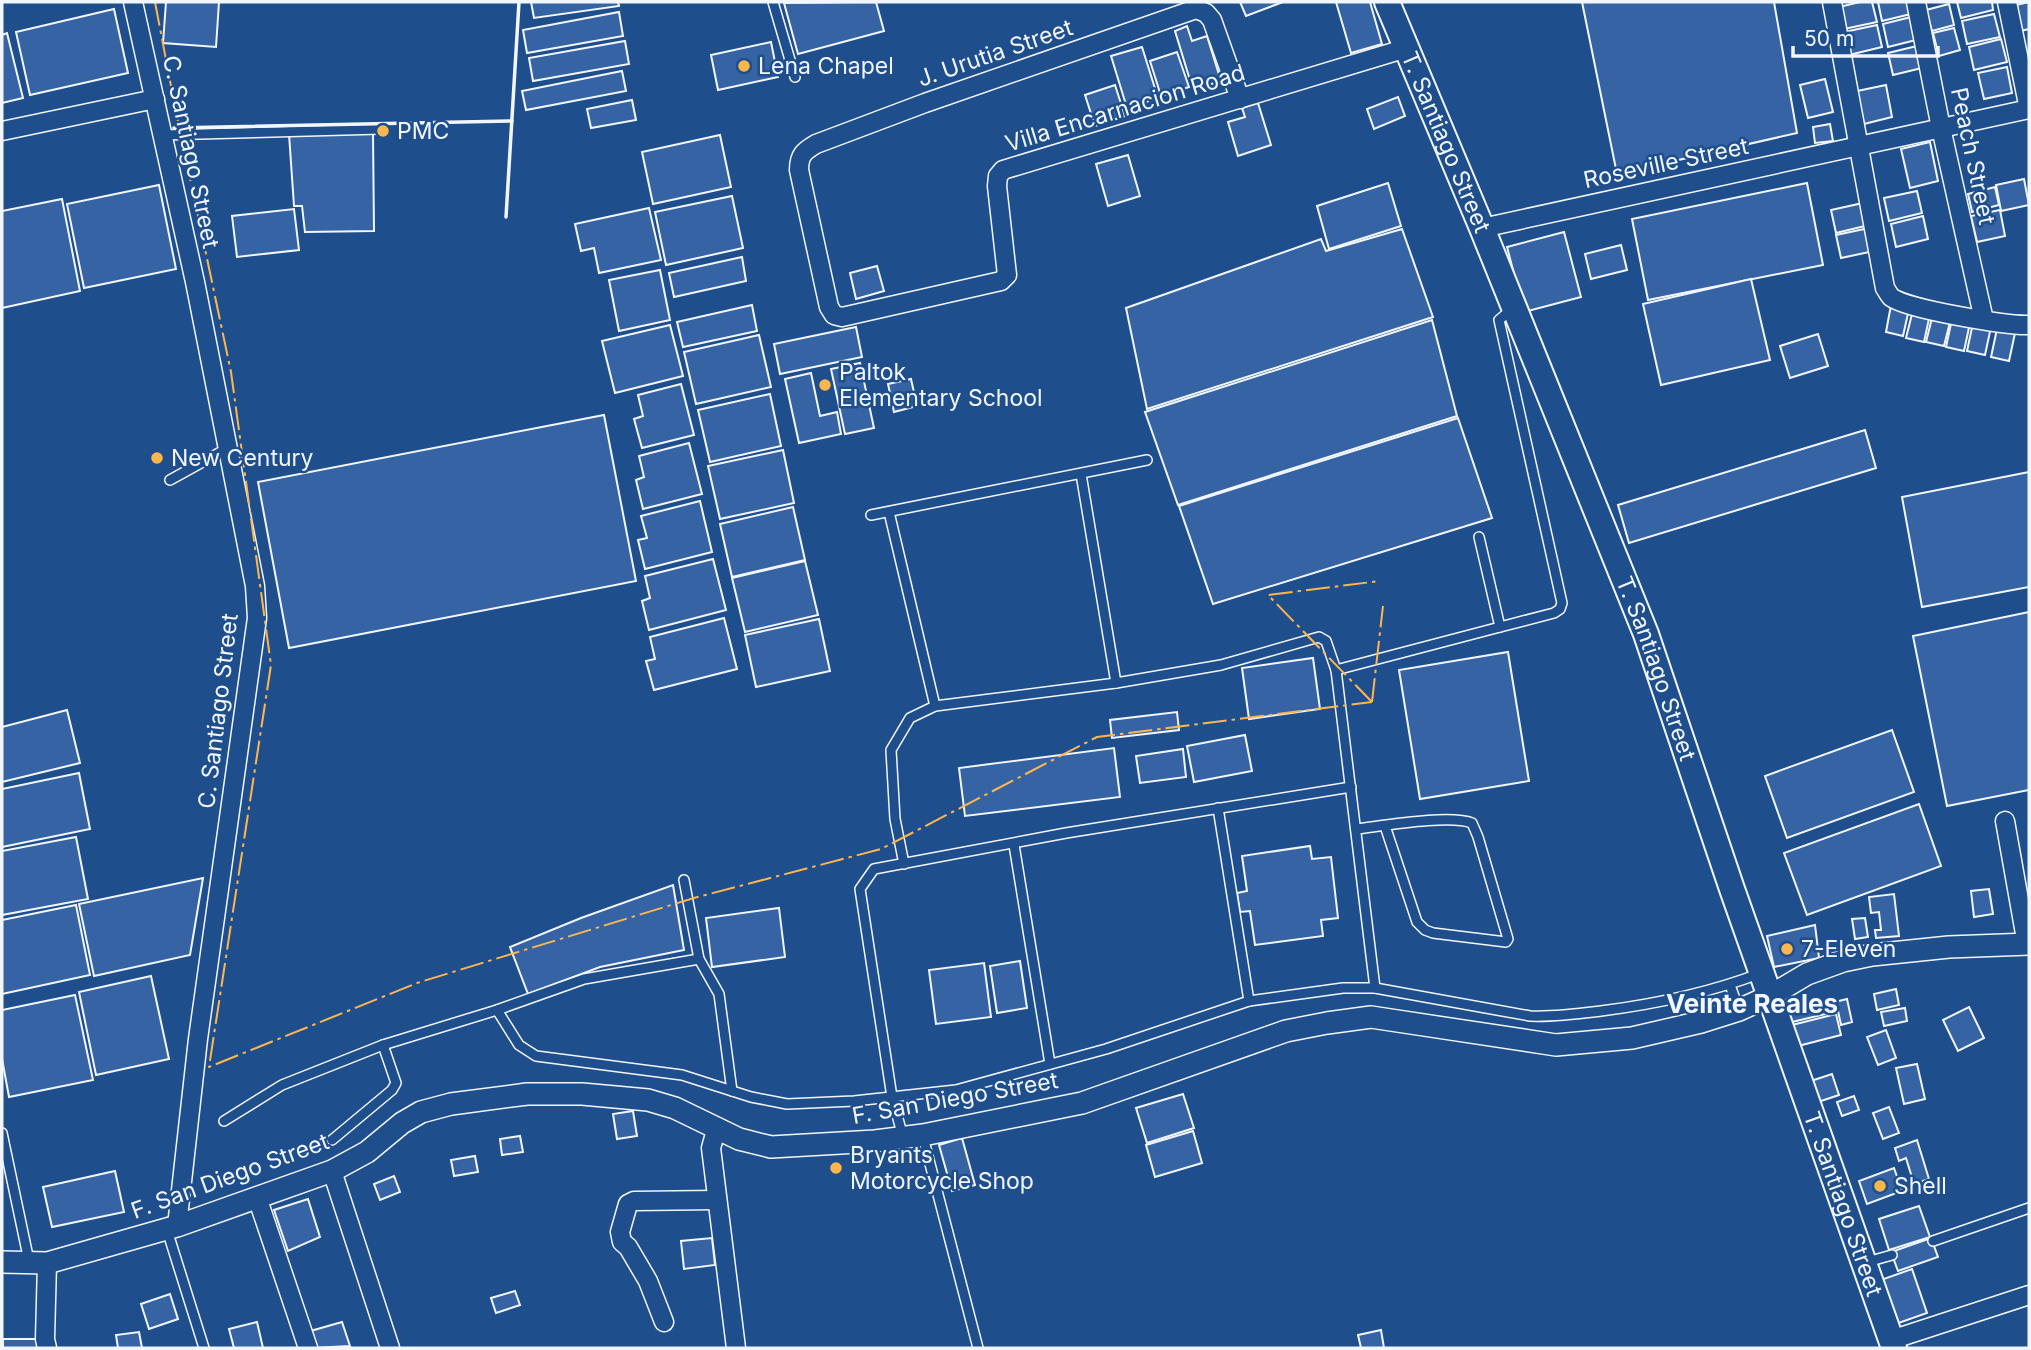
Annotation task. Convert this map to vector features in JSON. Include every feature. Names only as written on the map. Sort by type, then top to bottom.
[{"type":"main road","name":"T. Santiago Street","points":[[1387,2],[1482,228],[1646,634],[1893,1344]]},
{"type":"street","name":"C. Santiago Street","points":[[133,2],[228,448],[255,586],[257,618],[172,1227]]},
{"type":"street","points":[[1832,2],[1885,288],[1892,298],[1931,310],[2011,326],[2029,325]]},
{"type":"street","name":"Peach Street","points":[[1916,2],[1984,320]]},
{"type":"street","points":[[2007,2],[2024,55],[2029,109]]},
{"type":"street","name":"J. Urutia Street","points":[[842,317],[834,315],[829,307],[799,170],[799,159],[804,150],[938,99],[1196,9],[1206,13],[1212,20],[1240,99]]},
{"type":"street","name":"Villa Encarnacion Road","points":[[842,317],[1001,281],[1007,275],[997,186],[998,176],[1003,170],[1407,48]]},
{"type":"street","points":[[2,131],[155,99]]},
{"type":"street","name":"Roseville Street","points":[[1482,228],[2029,109]]},
{"type":"street","points":[[2005,821],[2028,945]]},
{"type":"street","name":"F. San Diego Street","points":[[2,1262],[38,1263],[172,1227],[332,1171],[367,1152],[401,1123],[421,1112],[451,1104],[527,1094],[582,1094],[648,1100],[675,1108],[739,1139],[771,1147],[913,1136],[1082,1103],[1286,1031],[1327,1023],[1371,1017],[1556,1045],[1632,1038],[1739,1010],[1766,984],[1807,974],[1843,961],[1872,955],[1948,947],[2028,945]]},
{"type":"street","points":[[717,1127],[711,1148],[736,1348]]},
{"type":"street","points":[[332,1171],[390,1348]]},
{"type":"street","points":[[257,1197],[307,1348]]},
{"type":"street","points":[[664,1322],[648,1281],[628,1247],[622,1242],[620,1232],[628,1204],[635,1200],[717,1200]]},
{"type":"street","points":[[38,1263],[47,1348]]},
{"type":"street","points":[[1893,1344],[2029,1295]]},
{"type":"lane","points":[[773,2],[794,77]]},
{"type":"lane","points":[[163,135],[380,129]]},
{"type":"lane","points":[[1336,670],[1554,613],[1560,609],[1562,603],[1499,320],[1513,308]]},
{"type":"lane","points":[[170,480],[228,448]]},
{"type":"lane","points":[[871,515],[1147,460]]},
{"type":"lane","points":[[1081,474],[1116,683]]},
{"type":"lane","points":[[890,512],[936,706]]},
{"type":"lane","points":[[1479,537],[1500,627]]},
{"type":"lane","points":[[904,864],[895,819],[891,750],[910,718],[936,706],[1116,683],[1221,665],[1320,637],[1326,641],[1336,670],[1375,988]]},
{"type":"lane","points":[[978,1348],[913,1136],[892,1097],[860,889],[874,869],[1351,787]]},
{"type":"lane","points":[[1218,808],[1249,1001]]},
{"type":"lane","points":[[1356,829],[1385,826],[1466,820],[1475,826],[1508,939],[1502,943],[1425,930],[1418,922],[1385,826]]},
{"type":"lane","points":[[1014,845],[1050,1064]]},
{"type":"lane","points":[[684,880],[699,959],[719,994],[732,1091]]},
{"type":"lane","points":[[224,1121],[282,1085],[383,1045],[497,1010],[584,979],[699,959]]},
{"type":"lane","points":[[497,1010],[519,1045],[536,1056],[682,1075],[732,1091],[787,1104],[956,1090],[1106,1049],[1249,1001],[1343,988],[1375,988],[1530,1016],[1552,1017],[1648,1005],[1730,985],[1766,984]]},
{"type":"lane","points":[[1730,985],[1739,1010]]},
{"type":"lane","points":[[332,1140],[392,1090],[396,1083],[383,1045]]},
{"type":"lane","points":[[2,1133],[38,1263]]},
{"type":"lane","points":[[1933,1241],[2029,1208]]},
{"type":"lane","points":[[172,1227],[204,1348]]},
{"type":"lane","points":[[1864,1263],[1892,1255]]},
{"type":"building","points":[[166,2],[219,2],[216,47],[163,43]]},
{"type":"building","points":[[531,2],[618,2],[619,6],[534,18]]},
{"type":"building","points":[[876,2],[884,31],[798,54],[784,3]]},
{"type":"building","points":[[1240,2],[1283,2],[1246,16]]},
{"type":"building","points":[[1336,2],[1370,2],[1382,44],[1351,53]]},
{"type":"building","points":[[1582,2],[1774,2],[1797,133],[1617,174]]},
{"type":"building","points":[[1872,2],[1877,22],[1844,29],[1839,7]]},
{"type":"building","points":[[1878,2],[1912,2],[1915,13],[1882,21]]},
{"type":"building","points":[[1957,2],[1992,2],[1993,10],[1961,18]]},
{"type":"building","points":[[2029,2],[2029,29],[2021,31],[2016,5]]},
{"type":"building","points":[[1949,4],[1954,25],[1932,31],[1926,10]]},
{"type":"building","points":[[114,9],[128,73],[30,95],[16,32]]},
{"type":"building","points":[[619,12],[623,36],[527,53],[523,30]]},
{"type":"building","points":[[1994,14],[2000,37],[1967,44],[1962,21]]},
{"type":"building","points":[[1915,16],[1920,39],[1888,47],[1883,24]]},
{"type":"building","points":[[1877,25],[1882,47],[1849,55],[1844,32]]},
{"type":"building","points":[[1187,26],[1192,41],[1207,36],[1221,81],[1193,90],[1175,31]]},
{"type":"building","points":[[1954,28],[1960,50],[1939,56],[1933,33]]},
{"type":"building","points":[[7,33],[23,98],[2,103],[2,35]]},
{"type":"building","points":[[2001,39],[2007,62],[1974,70],[1969,47]]},
{"type":"building","points":[[625,41],[629,64],[533,81],[529,58]]},
{"type":"building","name":"Lena Chapel","points":[[771,42],[778,77],[718,90],[711,55]]},
{"type":"building","points":[[1921,45],[1926,67],[1893,75],[1888,53]]},
{"type":"building","points":[[1142,47],[1158,98],[1127,108],[1111,56]]},
{"type":"building","points":[[1177,52],[1189,87],[1161,96],[1150,61]]},
{"type":"building","points":[[2007,67],[2012,93],[1984,99],[1978,73]]},
{"type":"building","points":[[622,71],[626,91],[526,110],[522,91]]},
{"type":"building","points":[[1825,79],[1833,112],[1808,118],[1800,85]]},
{"type":"building","points":[[1115,85],[1125,116],[1095,126],[1085,95]]},
{"type":"building","points":[[1886,85],[1892,117],[1864,124],[1857,91]]},
{"type":"building","points":[[1398,97],[1405,116],[1374,129],[1367,109]]},
{"type":"building","points":[[632,100],[636,120],[591,128],[587,109]]},
{"type":"building","points":[[1258,103],[1271,145],[1238,156],[1228,122],[1245,117],[1242,108]]},
{"type":"building","points":[[1830,124],[1833,141],[1815,143],[1813,127]]},
{"type":"building","points":[[373,133],[374,231],[305,232],[302,206],[294,206],[289,134]]},
{"type":"building","points":[[720,135],[731,187],[653,204],[642,152]]},
{"type":"building","points":[[1930,142],[1938,181],[1910,188],[1901,149]]},
{"type":"building","points":[[1128,155],[1140,196],[1108,206],[1096,164]]},
{"type":"building","points":[[2024,179],[2029,205],[2001,211],[1996,185]]},
{"type":"building","points":[[1388,183],[1401,226],[1329,249],[1317,206]]},
{"type":"building","points":[[1807,183],[1823,265],[1648,300],[1632,219]]},
{"type":"building","points":[[159,185],[176,269],[84,288],[67,204]]},
{"type":"building","points":[[1995,187],[1999,205],[1972,212],[1968,194]]},
{"type":"building","points":[[1917,191],[1922,213],[1889,221],[1884,198]]},
{"type":"building","points":[[732,196],[743,248],[666,265],[655,212]]},
{"type":"building","points":[[62,199],[80,291],[2,308],[2,211]]},
{"type":"building","points":[[1863,203],[1869,225],[1836,233],[1831,210]]},
{"type":"building","points":[[649,208],[661,260],[599,273],[594,248],[581,251],[575,224]]},
{"type":"building","points":[[294,209],[299,250],[237,257],[232,216]]},
{"type":"building","points":[[2000,210],[2005,236],[1977,242],[1971,216]]},
{"type":"building","points":[[1923,216],[1928,239],[1896,247],[1891,224]]},
{"type":"building","points":[[1869,228],[1874,251],[1841,258],[1836,235]]},
{"type":"building","points":[[1402,229],[1433,317],[1147,409],[1126,308],[1321,239],[1326,251]]},
{"type":"building","points":[[1564,232],[1581,297],[1524,312],[1507,247]]},
{"type":"building","points":[[1621,245],[1627,270],[1591,279],[1585,254]]},
{"type":"building","points":[[742,257],[746,281],[674,297],[669,273]]},
{"type":"building","points":[[877,266],[884,291],[856,299],[850,273]]},
{"type":"building","points":[[660,270],[670,320],[619,331],[609,280]]},
{"type":"building","points":[[1751,279],[1770,360],[1661,385],[1643,304]]},
{"type":"building","points":[[752,305],[757,331],[683,347],[677,322]]},
{"type":"building","points":[[1891,305],[1909,309],[1903,336],[1886,332]]},
{"type":"building","points":[[1913,310],[1930,314],[1924,342],[1906,338]]},
{"type":"building","points":[[1933,314],[1951,318],[1944,346],[1926,342]]},
{"type":"building","points":[[1952,319],[1970,323],[1964,351],[1946,347]]},
{"type":"building","points":[[1432,320],[1457,416],[1178,505],[1145,412]]},
{"type":"building","points":[[1973,323],[1991,327],[1985,355],[1967,351]]},
{"type":"building","points":[[670,325],[683,376],[615,393],[602,341]]},
{"type":"building","points":[[856,327],[862,357],[780,374],[774,344]]},
{"type":"building","points":[[1997,329],[2015,333],[2009,361],[1991,357]]},
{"type":"building","points":[[1818,334],[1828,366],[1790,378],[1780,346]]},
{"type":"building","points":[[759,335],[771,387],[696,404],[684,352]]},
{"type":"building","points":[[860,363],[874,428],[845,434],[831,369]]},
{"type":"building","points":[[811,373],[820,416],[837,412],[841,434],[799,443],[785,379]]},
{"type":"building","points":[[911,379],[917,406],[894,412],[888,384]]},
{"type":"building","points":[[681,384],[694,435],[642,448],[634,419],[643,416],[638,395]]},
{"type":"building","points":[[770,394],[781,446],[710,462],[698,410]]},
{"type":"building","points":[[604,415],[636,581],[289,648],[258,482]]},
{"type":"building","points":[[1458,418],[1492,518],[1213,604],[1179,506]]},
{"type":"building","points":[[1865,430],[1876,468],[1629,543],[1618,505]]},
{"type":"building","points":[[689,443],[702,494],[643,509],[636,480],[644,477],[639,456]]},
{"type":"building","points":[[783,450],[794,503],[720,519],[708,466]]},
{"type":"building","points":[[2029,472],[2029,587],[1922,607],[1902,497]]},
{"type":"building","points":[[700,501],[712,552],[645,569],[638,540],[647,538],[641,516]]},
{"type":"building","points":[[793,507],[805,560],[732,577],[720,524]]},
{"type":"building","points":[[713,559],[726,610],[649,630],[642,601],[650,598],[645,576]]},
{"type":"building","points":[[805,561],[818,615],[745,632],[732,578]]},
{"type":"building","points":[[2029,612],[2029,790],[1947,806],[1913,636]]},
{"type":"building","points":[[724,618],[737,669],[654,690],[646,661],[655,659],[650,637]]},
{"type":"building","points":[[819,619],[830,671],[756,687],[745,635]]},
{"type":"building","points":[[1508,652],[1529,781],[1420,799],[1399,670]]},
{"type":"building","points":[[1313,658],[1320,709],[1249,719],[1242,668]]},
{"type":"building","points":[[67,710],[80,763],[2,782],[2,727]]},
{"type":"building","points":[[1177,712],[1179,730],[1112,738],[1110,720]]},
{"type":"building","points":[[1892,730],[1914,792],[1787,838],[1765,776]]},
{"type":"building","points":[[1245,735],[1252,771],[1194,782],[1187,746]]},
{"type":"building","points":[[1114,748],[1120,797],[965,816],[959,768]]},
{"type":"building","points":[[1183,749],[1186,777],[1140,783],[1136,756]]},
{"type":"building","points":[[79,773],[90,829],[2,847],[2,789]]},
{"type":"building","points":[[1919,804],[1941,866],[1807,915],[1784,853]]},
{"type":"building","points":[[76,837],[88,899],[2,915],[2,851]]},
{"type":"building","points":[[1310,846],[1312,859],[1331,857],[1338,918],[1321,920],[1323,936],[1255,945],[1250,911],[1240,912],[1237,893],[1247,891],[1242,856]]},
{"type":"building","points":[[203,878],[190,955],[94,976],[79,904]]},
{"type":"building","points":[[673,885],[684,950],[600,967],[528,994],[510,947]]},
{"type":"building","points":[[1989,889],[1993,914],[1974,917],[1971,891]]},
{"type":"building","points":[[1894,894],[1899,936],[1876,938],[1875,930],[1881,930],[1879,912],[1871,913],[1869,897]]},
{"type":"building","points":[[76,905],[90,975],[2,994],[2,920]]},
{"type":"building","points":[[779,908],[785,957],[712,967],[706,918]]},
{"type":"building","points":[[1865,918],[1868,937],[1855,939],[1852,919]]},
{"type":"building","points":[[1815,925],[1819,958],[1774,967],[1767,936]]},
{"type":"building","points":[[1020,961],[1027,1008],[997,1013],[990,966]]},
{"type":"building","points":[[984,963],[991,1017],[936,1024],[929,970]]},
{"type":"building","points":[[151,976],[169,1059],[96,1075],[79,992]]},
{"type":"building","points":[[1896,989],[1899,1005],[1877,1010],[1874,994]]},
{"type":"building","points":[[75,995],[93,1080],[9,1097],[2,1059],[2,1010]]},
{"type":"building","points":[[1847,999],[1852,1022],[1841,1025],[1838,1011],[1792,1022],[1790,1013]]},
{"type":"building","points":[[1969,1007],[1984,1038],[1958,1051],[1943,1020]]},
{"type":"building","points":[[1905,1008],[1907,1021],[1884,1026],[1881,1012]]},
{"type":"building","points":[[1836,1014],[1841,1035],[1798,1046],[1792,1025]]},
{"type":"building","points":[[1886,1030],[1896,1058],[1878,1065],[1867,1037]]},
{"type":"building","points":[[1917,1064],[1925,1099],[1904,1104],[1896,1068]]},
{"type":"building","points":[[1832,1074],[1839,1095],[1815,1103],[1808,1082]]},
{"type":"building","points":[[1183,1094],[1194,1128],[1147,1143],[1136,1108]]},
{"type":"building","points":[[1854,1096],[1859,1110],[1842,1116],[1837,1102]]},
{"type":"building","points":[[1889,1107],[1899,1133],[1883,1139],[1873,1113]]},
{"type":"building","points":[[633,1111],[637,1136],[617,1139],[613,1114]]},
{"type":"building","points":[[1193,1131],[1202,1163],[1155,1177],[1146,1145]]},
{"type":"building","points":[[520,1136],[523,1152],[502,1155],[500,1139]]},
{"type":"building","points":[[962,1138],[975,1185],[952,1191],[939,1145]]},
{"type":"building","points":[[1917,1140],[1929,1179],[1914,1184],[1906,1158],[1899,1161],[1895,1148]]},
{"type":"building","points":[[475,1156],[478,1172],[454,1176],[451,1160]]},
{"type":"building","name":"Shell","points":[[1894,1168],[1902,1191],[1867,1204],[1859,1181]]},
{"type":"building","points":[[115,1171],[124,1212],[52,1227],[43,1187]]},
{"type":"building","points":[[394,1176],[400,1192],[380,1200],[374,1184]]},
{"type":"building","points":[[308,1199],[320,1237],[288,1251],[274,1210]]},
{"type":"building","points":[[1919,1206],[1930,1237],[1889,1250],[1879,1219]]},
{"type":"building","points":[[712,1238],[715,1265],[684,1269],[681,1241]]},
{"type":"building","points":[[1931,1238],[1938,1257],[1898,1271],[1891,1252]]},
{"type":"building","points":[[1912,1269],[1927,1313],[1893,1325],[1878,1281]]},
{"type":"building","points":[[515,1291],[520,1305],[496,1313],[491,1298]]},
{"type":"building","points":[[170,1294],[178,1319],[149,1329],[141,1304]]},
{"type":"building","points":[[257,1322],[263,1348],[234,1348],[229,1329]]},
{"type":"building","points":[[342,1322],[350,1346],[312,1348],[307,1332]]},
{"type":"building","points":[[1381,1330],[1384,1348],[1361,1348],[1358,1335]]},
{"type":"building","points":[[139,1332],[142,1348],[118,1348],[116,1335]]},
{"type":"building","points":[[3,1339],[39,1339],[39,1348],[3,1348]]},
{"type":"wall","points":[[506,217],[519,2]]},
{"type":"wall","points":[[174,128],[512,121]]},
{"type":"power","points":[[155,2],[231,372],[271,665],[209,1067],[417,983],[694,898],[881,849],[1097,737],[1372,702]]},
{"type":"power","points":[[1372,702],[1268,595],[1380,581]]},
{"type":"power","points":[[1372,702],[1383,606]]},
{"type":"place","name":"Lena Chapel","points":[[744,66]]},
{"type":"place","name":"PMC","points":[[383,131]]},
{"type":"place","name":"Paltok Elementary School","points":[[825,385]]},
{"type":"place","name":"New Century","points":[[157,458]]},
{"type":"place","name":"7-Eleven","points":[[1787,949]]},
{"type":"place","name":"Bryants Motorcycle Shop","points":[[836,1168]]},
{"type":"place","name":"Shell","points":[[1880,1186]]},
{"type":"district","name":"Veinte Reales","points":[[1752,1004]]}]
